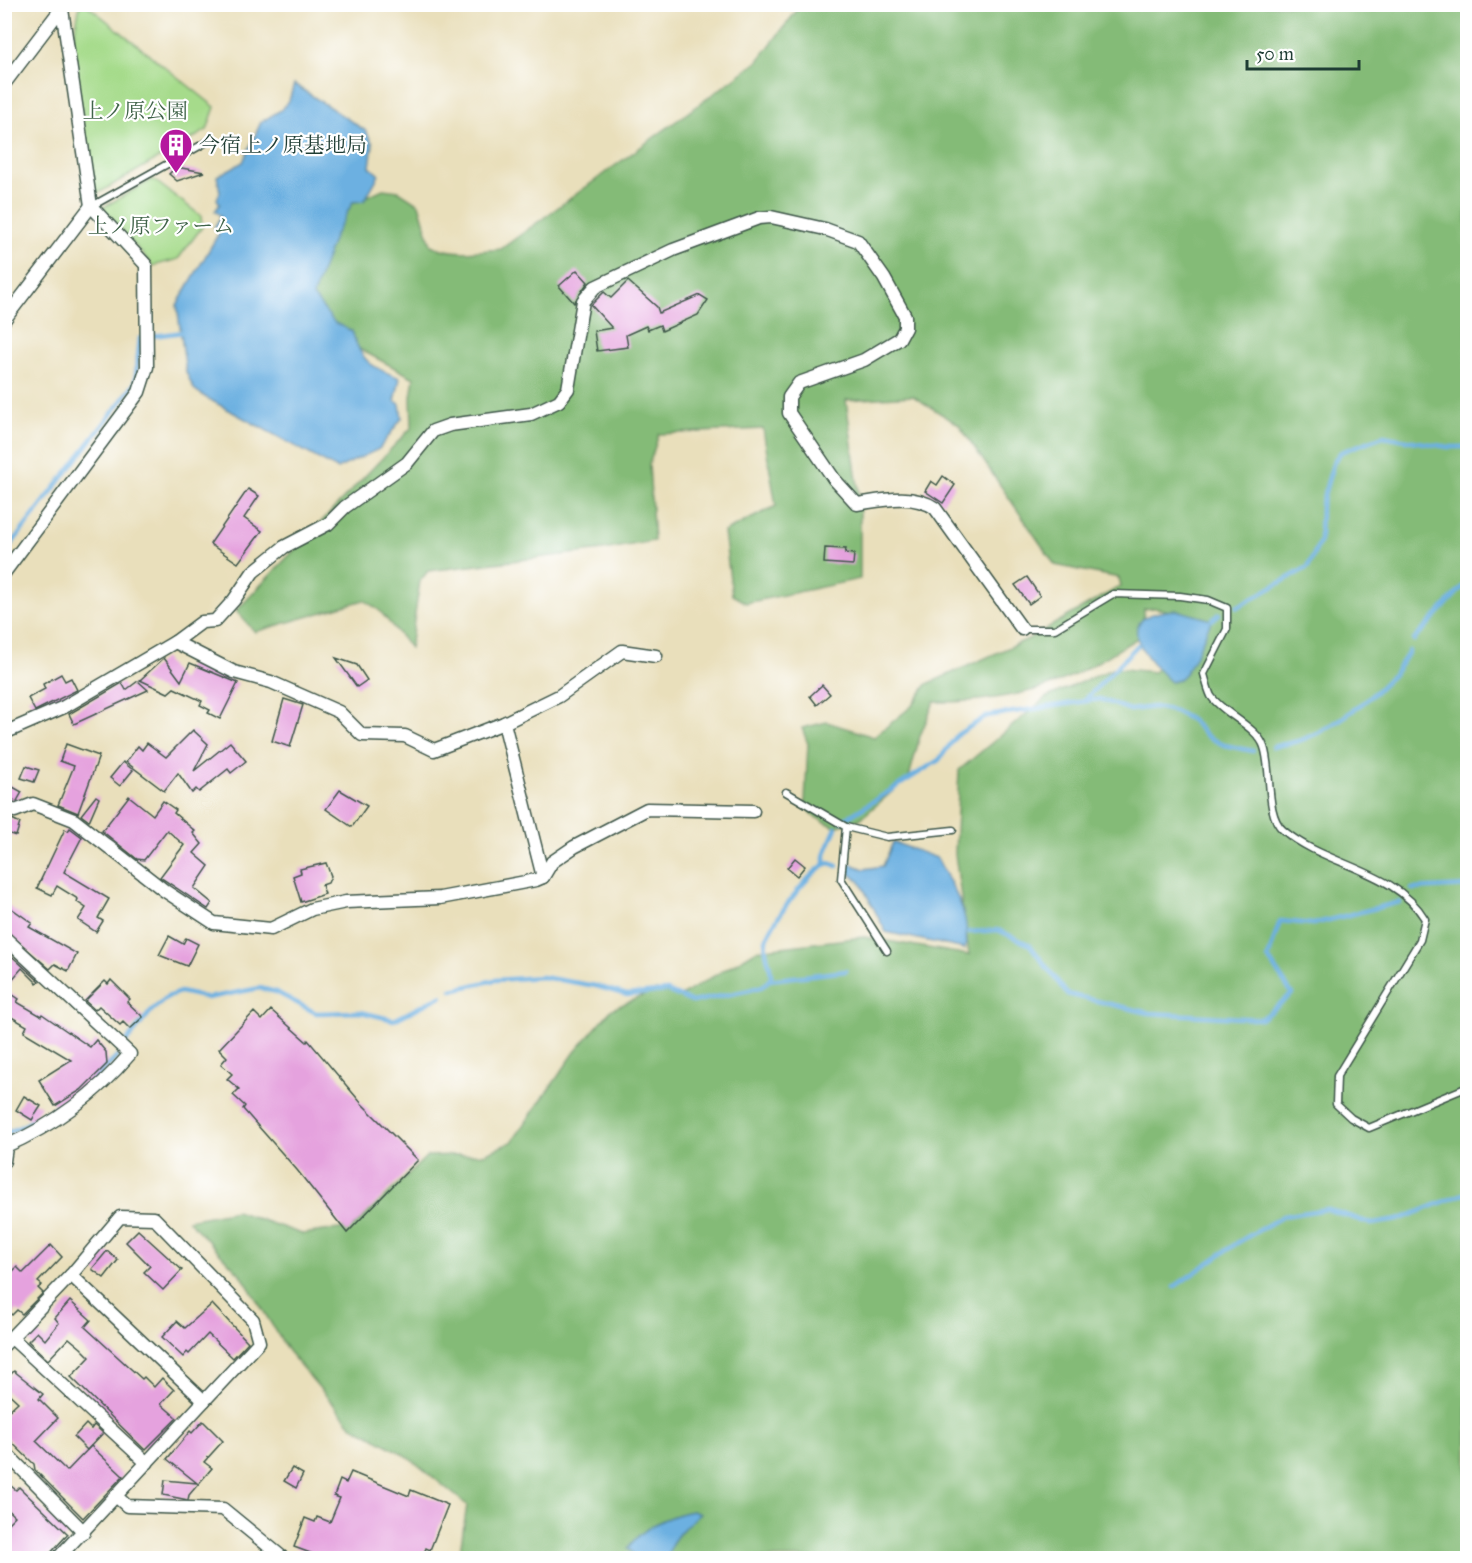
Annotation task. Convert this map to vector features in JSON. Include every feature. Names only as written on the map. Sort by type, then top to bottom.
[{"type":"street","points":[[4,84],[61,6]]},
{"type":"street","points":[[4,573],[139,392],[147,367],[146,265],[91,206],[61,6]]},
{"type":"street","points":[[4,320],[91,206]]},
{"type":"street","points":[[4,734],[63,707],[175,642],[202,622],[215,621],[234,600],[253,572],[284,547],[328,524],[345,507],[407,463],[433,431],[450,425],[531,414],[559,401],[568,389],[583,301],[595,287],[673,250],[759,218],[771,217],[825,229],[858,241],[884,278],[905,316],[906,328],[899,339],[864,360],[799,383],[789,397],[789,413],[834,479],[857,504],[901,498],[924,501],[935,508],[1022,629]]},
{"type":"street","points":[[175,642],[234,672],[271,682],[339,712],[362,735],[405,736],[434,750],[504,723],[559,696],[622,651],[656,656]]},
{"type":"street","points":[[504,723],[543,877]]},
{"type":"street","points":[[4,806],[15,811],[33,804],[74,820],[165,891],[214,923],[271,929],[312,909],[346,902],[440,898],[543,877],[552,862],[574,847],[647,809],[753,811]]},
{"type":"street","points":[[4,937],[130,1054],[98,1088],[53,1121],[5,1147],[4,1161]]},
{"type":"street","points":[[58,1558],[117,1497],[259,1342],[253,1320],[154,1218],[120,1217],[71,1275],[8,1342],[147,1463]]},
{"type":"street","points":[[71,1275],[204,1401]]},
{"type":"street","points":[[4,1451],[84,1532]]},
{"type":"street","points":[[117,1497],[127,1506],[223,1509],[283,1558]]},
{"type":"lane","points":[[91,206],[205,143]]},
{"type":"lane","points":[[1022,629],[1055,629],[1113,594],[1180,596],[1208,600],[1227,608],[1227,628],[1204,674],[1212,696],[1263,744],[1270,772],[1272,809],[1276,823],[1284,831],[1326,856],[1403,893],[1415,902],[1425,919],[1420,940],[1337,1076],[1336,1104],[1351,1119],[1369,1128],[1467,1086]]},
{"type":"lane","points":[[786,792],[846,827],[887,837],[952,830]]},
{"type":"lane","points":[[846,827],[841,879],[887,951]]},
{"type":"green space","name":"上ノ原公園","points":[[80,5],[87,5],[215,107],[207,130],[95,195],[71,49]]},
{"type":"green space","points":[[801,5],[1467,5],[1467,1558],[459,1558],[467,1505],[407,1456],[351,1425],[288,1351],[242,1276],[188,1220],[236,1211],[302,1234],[354,1227],[427,1156],[484,1154],[512,1142],[575,1052],[612,1009],[656,990],[681,996],[757,950],[864,937],[969,955],[955,854],[959,770],[1047,697],[1114,668],[1154,672],[1175,653],[1180,613],[1155,608],[1144,609],[1141,636],[1071,677],[1015,694],[981,700],[934,702],[920,736],[909,777],[860,819],[835,827],[813,816],[805,802],[808,744],[802,728],[827,722],[874,737],[913,705],[927,684],[1028,639],[1121,586],[1119,578],[1055,565],[959,425],[913,396],[846,400],[860,502],[860,579],[746,603],[732,595],[724,532],[776,506],[763,429],[659,434],[649,465],[654,541],[603,550],[428,571],[420,581],[410,648],[380,611],[364,600],[255,632],[236,611],[412,427],[411,397],[414,378],[361,350],[341,334],[311,296],[333,234],[352,203],[383,189],[399,191],[419,204],[431,245],[457,252],[501,249],[757,62]]},
{"type":"green space","name":"上ノ原ファーム","points":[[153,179],[201,216],[202,227],[178,259],[153,266],[102,208]]},
{"type":"water","points":[[294,84],[366,131],[373,144],[370,167],[379,175],[364,201],[353,202],[334,237],[313,296],[335,323],[352,331],[359,350],[368,362],[400,378],[395,401],[400,404],[402,418],[379,449],[337,469],[194,389],[186,372],[177,305],[219,233],[214,228],[221,216],[215,211],[220,204],[217,199],[220,192],[217,176],[243,162],[261,122],[281,110],[289,101]]},
{"type":"water","points":[[1176,610],[1212,620],[1190,666],[1178,680],[1171,682],[1149,659],[1142,648],[1137,637],[1137,627],[1143,619],[1156,613]]},
{"type":"water","points":[[893,842],[937,858],[964,913],[967,937],[965,949],[886,932],[860,882],[846,871],[849,863],[864,869],[883,866]]},
{"type":"water","points":[[692,1511],[700,1514],[684,1528],[675,1540],[669,1552],[669,1558],[637,1558],[628,1548],[640,1534],[656,1524]]},
{"type":"building","points":[[176,167],[204,172],[177,181],[169,174]]},
{"type":"building","points":[[577,270],[588,282],[574,303],[559,286]]},
{"type":"building","points":[[628,281],[657,307],[659,313],[700,295],[708,300],[698,315],[662,331],[660,325],[648,330],[646,326],[626,335],[628,347],[597,351],[594,331],[612,328],[591,305],[604,292],[611,298]]},
{"type":"building","points":[[943,476],[955,485],[943,503],[925,491],[931,481],[937,485]]},
{"type":"building","points":[[248,489],[259,496],[244,518],[262,531],[238,563],[210,544]]},
{"type":"building","points":[[825,548],[846,549],[845,553],[854,554],[853,565],[824,563]]},
{"type":"building","points":[[1027,577],[1040,596],[1029,604],[1015,585]]},
{"type":"building","points":[[164,658],[181,681],[190,663],[238,683],[220,719],[208,713],[210,710],[200,705],[202,701],[174,688],[168,693],[140,680]]},
{"type":"building","points":[[336,658],[357,665],[367,680],[357,687]]},
{"type":"building","points":[[61,674],[65,681],[71,678],[77,690],[35,711],[28,698],[45,689],[43,684]]},
{"type":"building","points":[[138,681],[148,690],[74,724],[69,714],[122,683],[126,690]]},
{"type":"building","points":[[822,685],[830,694],[817,705],[810,696]]},
{"type":"building","points":[[284,699],[303,705],[290,747],[272,741]]},
{"type":"building","points":[[193,730],[208,744],[194,771],[230,742],[246,761],[231,773],[228,769],[199,792],[196,789],[192,793],[178,773],[164,791],[126,762],[138,746],[142,750],[147,743],[166,757]]},
{"type":"building","points":[[66,744],[99,756],[78,813],[58,805],[74,766],[60,761]]},
{"type":"building","points":[[123,762],[133,770],[120,786],[110,778]]},
{"type":"building","points":[[26,766],[39,770],[34,782],[21,778]]},
{"type":"building","points":[[4,782],[22,792],[17,801],[4,798]]},
{"type":"building","points":[[340,790],[367,806],[352,827],[326,809]]},
{"type":"building","points":[[96,796],[99,798],[89,821],[81,815]]},
{"type":"building","points":[[129,796],[153,815],[163,801],[176,810],[174,813],[195,831],[193,833],[202,844],[194,853],[209,866],[194,888],[212,903],[208,909],[160,877],[184,845],[167,830],[144,860],[137,859],[102,831]]},
{"type":"building","points":[[4,815],[20,823],[16,836],[4,832]]},
{"type":"building","points":[[70,828],[82,837],[64,872],[109,899],[98,918],[103,921],[96,932],[78,920],[86,908],[77,902],[78,899],[57,886],[52,895],[37,888],[65,829],[68,831]]},
{"type":"building","points":[[795,858],[805,866],[797,876],[787,868]]},
{"type":"building","points":[[326,863],[331,876],[328,883],[322,885],[325,894],[301,902],[293,876],[301,873],[300,869]]},
{"type":"building","points":[[4,903],[32,923],[29,927],[77,954],[68,971],[55,964],[50,969],[4,929]]},
{"type":"building","points":[[169,936],[183,944],[186,938],[198,944],[187,966],[159,955]]},
{"type":"building","points":[[4,949],[39,981],[37,983],[22,968],[4,989]]},
{"type":"building","points":[[111,980],[130,999],[127,1002],[143,1017],[130,1029],[123,1022],[120,1025],[99,1006],[95,1010],[85,1001],[105,981],[108,984]]},
{"type":"building","points":[[4,989],[19,999],[17,1002],[41,1016],[42,1014],[90,1047],[96,1040],[106,1052],[107,1064],[81,1090],[55,1106],[39,1080],[71,1060],[24,1032],[27,1026],[8,1015],[4,1020]]},
{"type":"building","points":[[271,1010],[307,1042],[308,1040],[362,1104],[418,1160],[347,1233],[297,1170],[243,1109],[245,1106],[233,1095],[239,1089],[227,1079],[232,1074],[221,1064],[227,1057],[219,1049],[254,1012],[262,1020]]},
{"type":"building","points":[[24,1096],[41,1106],[32,1120],[16,1110]]},
{"type":"building","points":[[138,1230],[182,1270],[163,1290],[144,1272],[150,1266],[126,1242]]},
{"type":"building","points":[[51,1245],[62,1257],[38,1282],[42,1285],[38,1288],[43,1293],[22,1314],[17,1310],[12,1315],[4,1308],[4,1280],[17,1267],[23,1273]]},
{"type":"building","points":[[107,1251],[118,1260],[104,1278],[92,1269]]},
{"type":"building","points":[[70,1301],[91,1320],[85,1327],[142,1379],[144,1377],[154,1387],[162,1378],[174,1390],[161,1404],[177,1418],[145,1450],[71,1377],[90,1357],[81,1348],[69,1338],[48,1360],[28,1341],[37,1332],[45,1340],[59,1323],[55,1318]]},
{"type":"building","points":[[212,1304],[248,1342],[233,1358],[208,1334],[189,1354],[187,1352],[183,1357],[162,1337],[177,1321],[185,1328]]},
{"type":"building","points":[[14,1371],[43,1394],[39,1399],[58,1418],[36,1441],[67,1471],[91,1446],[123,1476],[83,1518],[4,1435],[4,1415],[18,1402],[4,1389],[4,1381]]},
{"type":"building","points":[[203,1421],[223,1441],[204,1462],[212,1468],[189,1495],[188,1500],[163,1495],[165,1480],[197,1483],[167,1459],[190,1431],[192,1433]]},
{"type":"building","points":[[86,1424],[91,1429],[94,1425],[103,1433],[87,1450],[74,1437]]},
{"type":"building","points":[[292,1468],[303,1474],[296,1488],[284,1481]]},
{"type":"building","points":[[351,1472],[409,1496],[411,1490],[448,1505],[430,1550],[426,1548],[422,1558],[324,1558],[294,1547],[305,1518],[315,1522],[317,1517],[330,1522],[340,1498],[334,1496],[340,1480],[346,1483]]},
{"type":"building","points":[[11,1486],[16,1490],[19,1487],[68,1534],[46,1558],[4,1558],[4,1527],[15,1516],[4,1506],[4,1493]]},
{"type":"waterway","points":[[153,336],[184,332]]},
{"type":"waterway","points":[[4,554],[135,383],[140,338]]},
{"type":"waterway","points":[[1237,607],[1308,567],[1320,541],[1321,505],[1334,461],[1341,452],[1383,436],[1448,447],[1468,447]]},
{"type":"waterway","points":[[1414,640],[1468,581]]},
{"type":"waterway","points":[[1212,620],[1219,614]]},
{"type":"waterway","points":[[1084,701],[1138,645]]},
{"type":"waterway","points":[[1273,747],[1297,742],[1318,733],[1348,714],[1378,690],[1401,664],[1409,651]]},
{"type":"waterway","points":[[842,821],[939,760],[957,735],[987,716],[1100,699],[1130,710],[1154,707],[1175,711],[1191,720],[1208,737],[1224,745],[1253,751]]},
{"type":"waterway","points":[[825,864],[825,853],[836,828]]},
{"type":"waterway","points":[[452,990],[495,980],[542,977],[596,986],[627,995],[667,991],[692,1002],[763,986],[771,978],[765,946],[769,933],[793,896],[813,874],[822,866],[830,863],[837,866]]},
{"type":"waterway","points":[[1412,889],[1468,886]]},
{"type":"waterway","points":[[969,932],[998,930],[1030,945],[1067,994],[1149,1013],[1261,1019],[1292,994],[1268,958],[1280,921],[1313,924],[1400,902]]},
{"type":"waterway","points":[[769,980],[846,971]]},
{"type":"waterway","points":[[125,1043],[152,1010],[169,996],[180,992],[208,998],[260,988],[276,992],[316,1013],[361,1012],[394,1020],[441,996]]},
{"type":"waterway","points":[[4,1134],[65,1102],[117,1057]]},
{"type":"waterway","points":[[1174,1287],[1237,1243],[1283,1216],[1327,1209],[1372,1224],[1398,1220],[1468,1192]]},
{"type":"place","name":"今宿上ノ原基地局","points":[[176,174]]}]
